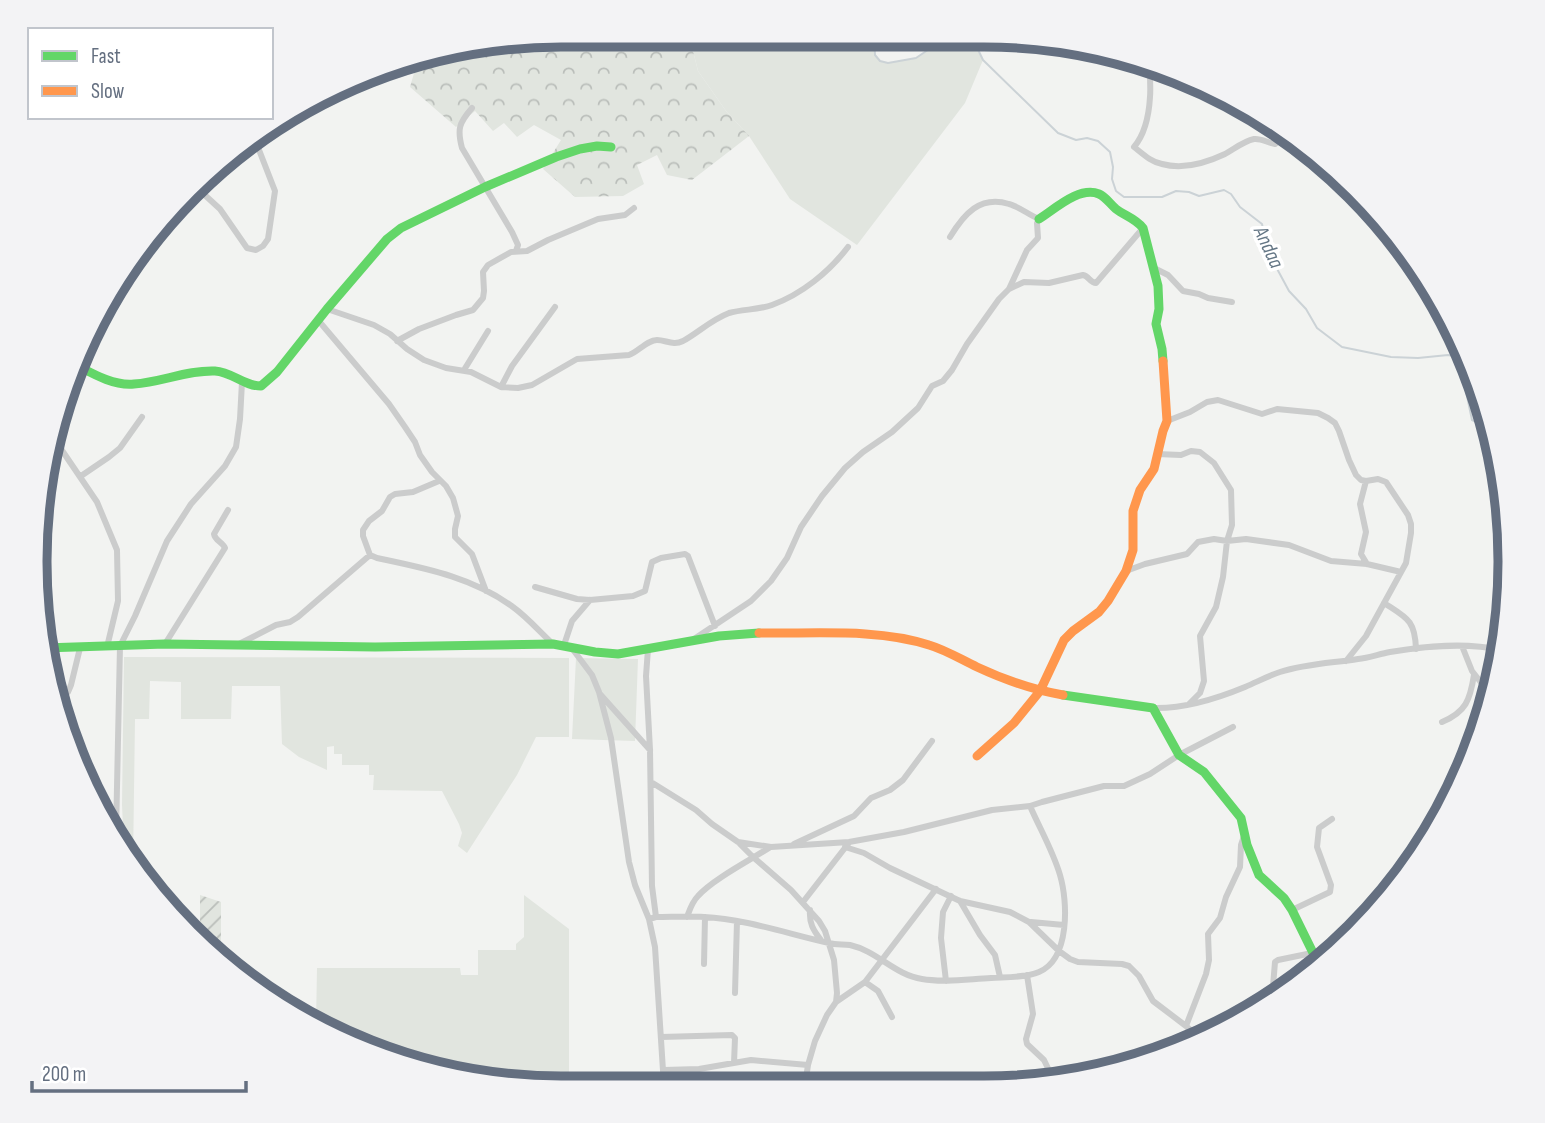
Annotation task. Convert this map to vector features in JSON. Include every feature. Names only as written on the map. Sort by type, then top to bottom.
[{"type":"street","points":[[1150,75],[1146,123],[1142,137],[1134,147],[1150,159],[1163,165],[1207,163],[1250,141],[1259,139],[1269,144],[1279,141]]},
{"type":"street","points":[[472,108],[459,127],[461,148],[512,232],[517,245],[516,251]]},
{"type":"street","points":[[203,193],[220,209],[247,248],[256,250],[264,246],[268,239],[275,191],[258,147]]},
{"type":"street","points":[[84,369],[120,383],[134,384],[181,374],[216,371],[227,373],[242,382],[261,386],[387,239],[401,228],[485,187],[556,157],[580,149],[611,147]]},
{"type":"street","points":[[977,756],[1014,723],[1040,691],[1064,640],[1099,612],[1126,571],[1133,550],[1133,511],[1140,490],[1154,469],[1167,421],[1162,349],[1156,324],[1159,297],[1143,228],[1137,220],[1113,207],[1102,196],[1089,192],[1072,197],[1039,219],[1038,238],[1027,250],[1009,289]]},
{"type":"street","points":[[950,237],[970,211],[992,201],[1009,204],[1039,219]]},
{"type":"street","points":[[397,341],[456,314],[471,312],[483,298],[485,268],[511,252],[527,251],[598,219],[625,215],[634,208]]},
{"type":"street","points":[[693,640],[751,601],[771,581],[822,496],[845,468],[891,432],[918,408],[932,386],[943,381],[983,321],[1009,289],[1024,282],[1049,283],[1083,275],[1096,283],[1143,228]]},
{"type":"street","points":[[327,309],[374,325],[424,360],[446,368],[464,370],[501,387],[518,388],[532,385],[577,359],[629,355],[658,340],[677,343],[731,313],[771,306],[795,295],[815,281],[836,263],[848,247]]},
{"type":"street","points":[[1154,268],[1168,275],[1183,291],[1232,302]]},
{"type":"street","points":[[501,387],[512,366],[555,307]]},
{"type":"street","points":[[318,320],[389,404],[415,442],[420,455],[439,481],[446,486],[458,511],[455,537],[472,554],[486,591]]},
{"type":"street","points":[[464,370],[488,331]]},
{"type":"street","points":[[116,819],[120,646],[167,541],[191,504],[225,466],[236,447],[242,382]]},
{"type":"street","points":[[1167,421],[1207,402],[1219,400],[1262,414],[1277,409],[1318,413],[1335,423],[1356,475],[1361,480],[1378,479],[1386,482],[1408,514],[1411,524],[1406,563],[1366,636],[1346,661]]},
{"type":"street","points":[[81,476],[120,448],[142,417]]},
{"type":"street","points":[[60,447],[97,502],[117,550],[118,601],[107,647]]},
{"type":"street","points":[[1157,454],[1181,455],[1197,451],[1214,464],[1231,490],[1232,525],[1227,541],[1223,577],[1216,607],[1200,636],[1205,681],[1200,693],[1187,706]]},
{"type":"street","points":[[439,481],[413,492],[390,497],[382,511],[369,521],[363,530],[370,555],[442,572],[472,583],[513,607],[552,644]]},
{"type":"street","points":[[1366,481],[1360,504],[1366,532],[1361,554],[1367,564]]},
{"type":"street","points":[[165,644],[225,548],[214,534],[228,510]]},
{"type":"street","points":[[1126,571],[1187,554],[1198,542],[1251,539],[1289,545],[1321,559],[1367,564],[1402,572]]},
{"type":"street","points":[[535,587],[577,599],[633,596],[645,592],[652,562],[685,554],[715,626]]},
{"type":"street","points":[[235,646],[298,617],[370,555]]},
{"type":"street","points":[[567,645],[572,621],[590,600]]},
{"type":"street","points":[[1384,603],[1410,622],[1415,634],[1416,649]]},
{"type":"street","points":[[55,648],[165,644],[375,647],[552,644],[618,654],[693,640],[754,633],[866,634],[895,636],[931,645],[981,669],[1040,691],[1153,708],[1187,706],[1288,670],[1362,659],[1387,652],[1462,646],[1490,648]]},
{"type":"street","points":[[567,645],[592,675],[598,692],[611,738],[629,862],[635,885],[652,918]]},
{"type":"street","points":[[1462,646],[1475,675],[1483,685]]},
{"type":"street","points":[[65,694],[71,685],[80,648]]},
{"type":"street","points":[[648,649],[646,676],[651,782],[652,918],[664,1076]]},
{"type":"street","points":[[1442,722],[1454,717],[1468,702],[1475,675]]},
{"type":"street","points":[[598,692],[650,750]]},
{"type":"street","points":[[1153,708],[1179,755],[1204,772],[1241,818],[1259,875],[1292,909],[1314,956]]},
{"type":"street","points":[[738,842],[771,847],[847,845],[992,810],[1030,806],[1107,785],[1124,786],[1233,727]]},
{"type":"street","points":[[787,847],[854,816],[871,798],[890,790],[907,776],[932,741]]},
{"type":"street","points":[[651,782],[696,810],[738,842],[810,910],[825,931],[829,943],[836,975],[836,1002]]},
{"type":"street","points":[[652,918],[705,917],[737,921],[829,943],[848,944],[863,949],[903,974],[922,979],[946,981],[1027,975],[1049,966],[1059,951],[1065,925],[1064,890],[1059,872],[1030,806]]},
{"type":"street","points":[[1292,909],[1330,892],[1331,885],[1317,842],[1319,828],[1332,819]]},
{"type":"street","points":[[1186,1026],[1206,974],[1209,960],[1208,934],[1220,918],[1240,867],[1244,834]]},
{"type":"street","points":[[847,845],[960,901],[1010,912],[1029,922],[1070,959],[1129,966],[1139,976],[1153,1001],[1192,1032]]},
{"type":"street","points":[[803,902],[847,845]]},
{"type":"street","points":[[687,917],[698,895],[771,847]]},
{"type":"street","points":[[806,1076],[815,1041],[836,1002],[865,982],[936,889]]},
{"type":"street","points":[[946,981],[941,938],[943,912],[951,896]]},
{"type":"street","points":[[960,901],[995,955],[1000,977]]},
{"type":"street","points":[[810,910],[810,924],[821,940]]},
{"type":"street","points":[[704,964],[705,917]]},
{"type":"street","points":[[735,993],[737,921]]},
{"type":"street","points":[[1029,922],[1065,925]]},
{"type":"street","points":[[1273,986],[1275,962],[1312,953]]},
{"type":"street","points":[[1027,975],[1033,1014],[1026,1040],[1044,1060],[1049,1071]]},
{"type":"street","points":[[865,982],[878,991],[891,1017]]},
{"type":"street","points":[[661,1037],[732,1035],[735,1038],[734,1063]]},
{"type":"street","points":[[664,1070],[699,1069],[751,1060],[808,1065]]},
{"type":"green space","points":[[562,47],[692,47],[698,71],[726,111],[749,136],[692,180],[667,175],[657,155],[637,165],[644,184],[623,196],[575,197],[543,169],[561,140],[534,125],[517,137],[504,123],[493,131],[475,111],[456,127],[410,87],[415,69],[494,52]]},
{"type":"green space","points":[[692,47],[875,47],[875,55],[880,61],[888,63],[916,58],[932,47],[977,47],[983,60],[965,103],[857,245],[790,199],[749,136],[726,111],[698,71]]},
{"type":"green space","points":[[124,657],[569,658],[569,737],[536,737],[517,775],[467,853],[458,846],[462,833],[442,791],[373,790],[374,775],[369,775],[369,765],[342,765],[342,754],[334,754],[334,746],[327,747],[327,770],[299,757],[282,744],[280,686],[232,686],[231,719],[181,719],[181,682],[150,681],[149,719],[135,719],[133,846],[123,830]]},
{"type":"green space","points":[[576,658],[638,659],[635,741],[572,739]]},
{"type":"green space","points":[[200,895],[221,902],[221,947],[200,927]]},
{"type":"green space","points":[[524,895],[569,929],[569,1076],[494,1071],[428,1058],[365,1037],[316,1014],[317,968],[460,968],[461,975],[478,975],[478,950],[516,950],[516,944],[524,937]]},
{"type":"waterway","name":"Andaa","points":[[875,47],[875,55],[880,61],[888,63],[916,58],[932,47]]},
{"type":"waterway","name":"Andaa","points":[[977,47],[983,60],[1058,133],[1076,140],[1087,138],[1098,141],[1110,152],[1112,179],[1116,191],[1124,197],[1162,197],[1176,191],[1199,196],[1224,190],[1231,194],[1240,207],[1262,224],[1266,243],[1289,291],[1306,309],[1317,328],[1342,347],[1391,357],[1455,356]]},
{"type":"waterway","name":"Andaa","points":[[1464,380],[1472,420],[1479,423]]},
{"type":"traffic: fast","points":[[85,369],[105,379],[127,384],[215,371],[261,386],[277,372],[387,239],[401,228],[485,187],[556,157],[580,149],[611,147]]},
{"type":"traffic: fast","points":[[1039,219],[1075,196],[1091,192],[1101,195],[1143,228],[1158,286],[1159,309],[1156,324],[1163,361]]},
{"type":"traffic: fast","points":[[55,648],[165,644],[375,647],[553,644],[618,654],[719,636],[759,633]]},
{"type":"traffic: fast","points":[[1063,695],[1153,708],[1179,755],[1204,772],[1241,818],[1247,845],[1259,875],[1284,898],[1314,955]]},
{"type":"traffic: slow","points":[[977,756],[1014,723],[1040,691],[1064,640],[1099,612],[1126,571],[1133,550],[1133,511],[1140,490],[1154,469],[1167,421],[1163,361]]},
{"type":"traffic: slow","points":[[759,633],[867,634],[909,640],[942,650],[1009,680],[1063,695]]}]
